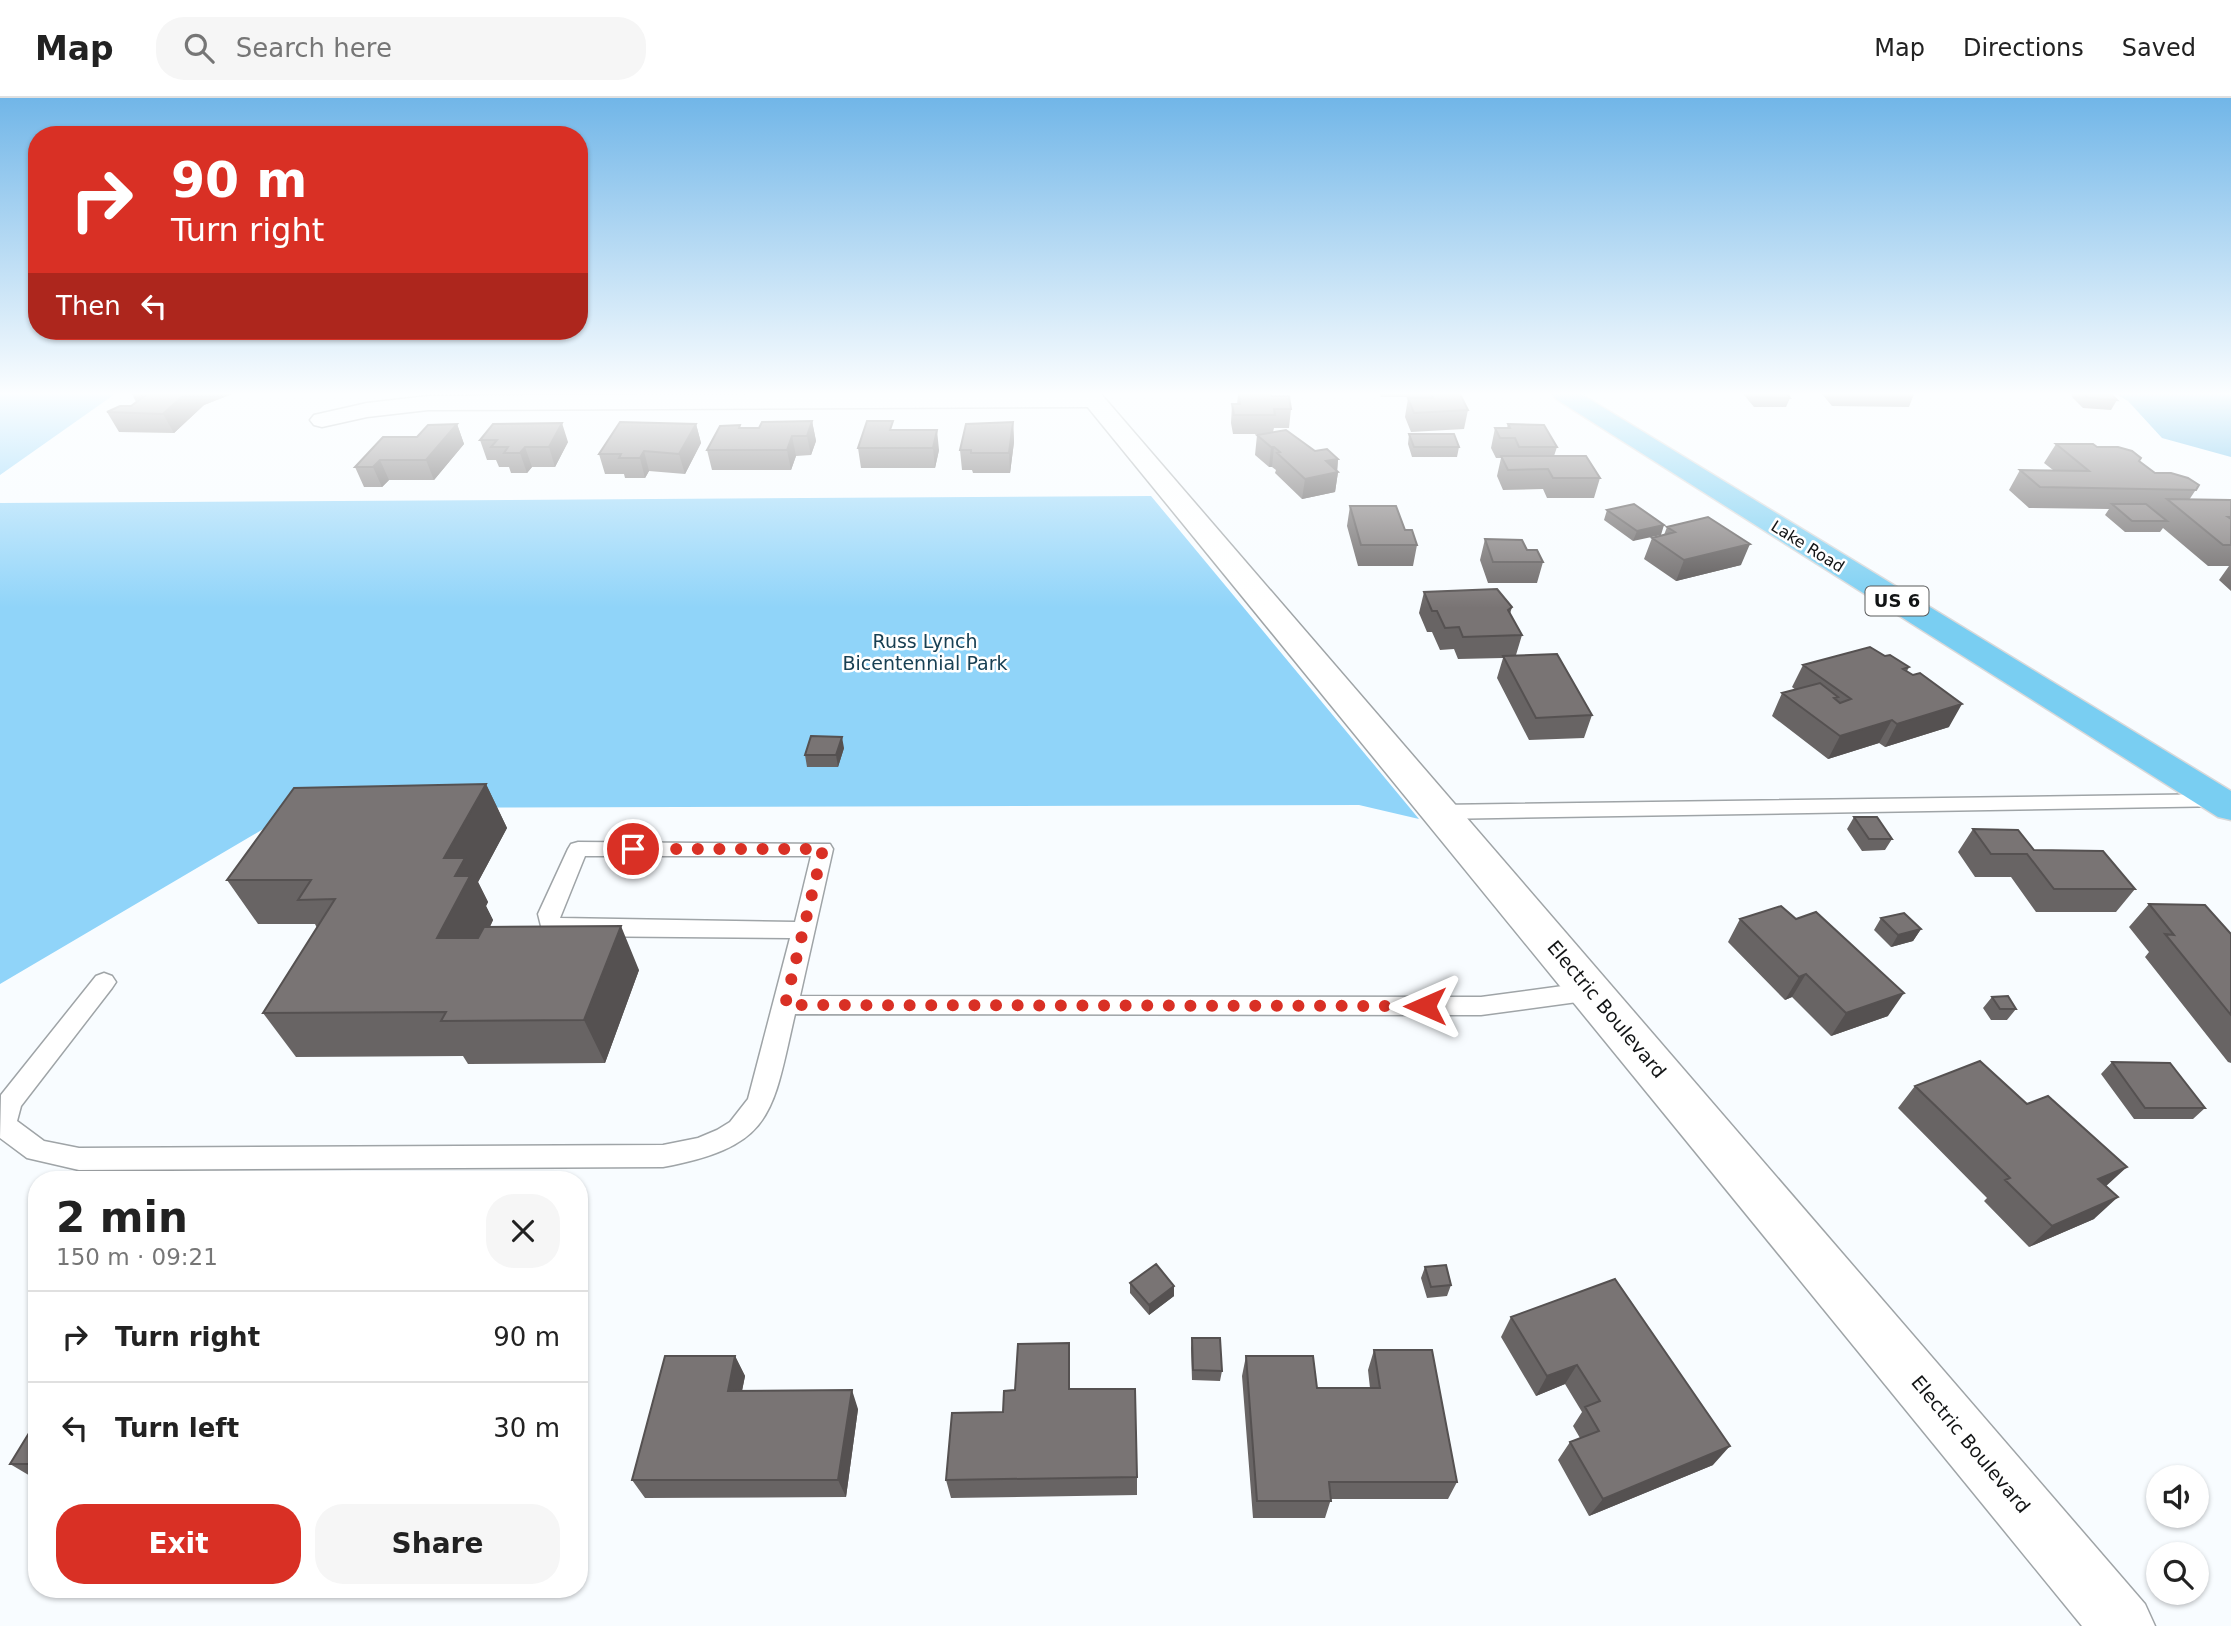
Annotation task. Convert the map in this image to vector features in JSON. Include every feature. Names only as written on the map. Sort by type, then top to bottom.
[{"type":"main road","name":"Lake Road","points":[[1679,465],[2226,805]]},
{"type":"street","name":"Electric Boulevard","points":[[1148,465],[2123,1626]]},
{"type":"lane","points":[[1439,811],[2226,805]]},
{"type":"lane","points":[[104,982],[10,1102],[3,1124],[17,1141],[43,1153],[79,1159],[663,1156],[700,1150],[746,1125],[758,1110],[804,930],[823,849],[578,849],[549,914],[550,924],[568,929],[804,930]]},
{"type":"lane","points":[[785,1005],[1481,1006],[1592,991]]},
{"type":"green space","points":[[0,465],[14,465],[0,475]]},
{"type":"green space","name":"Russ Lynch Bicentennial Park","points":[[1151,496],[1419,819],[1359,805],[299,808],[0,984],[0,503]]},
{"type":"building","points":[[1290,465],[1331,465],[1338,472],[1305,479]]},
{"type":"building","points":[[1506,465],[1592,465],[1600,478],[1553,478],[1548,469],[1508,470]]},
{"type":"building","points":[[2082,465],[2145,465],[2155,473],[2171,473],[2188,478],[2199,485],[2196,490],[2040,487],[2020,470],[2089,471]]},
{"type":"building","points":[[2167,499],[2231,500],[2231,517],[2228,517],[2231,519],[2231,545],[2223,545]]},
{"type":"building","points":[[1634,504],[1664,525],[1637,531],[1607,510]]},
{"type":"building","points":[[2112,504],[2146,504],[2167,521],[2132,521]]},
{"type":"building","points":[[1350,506],[1396,506],[1405,530],[1412,530],[1417,545],[1361,545]]},
{"type":"building","points":[[1708,517],[1750,544],[1684,560],[1652,538],[1675,532],[1667,527]]},
{"type":"building","points":[[1485,539],[1522,540],[1527,550],[1537,550],[1543,562],[1493,562]]},
{"type":"building","points":[[1497,589],[1512,607],[1508,610],[1522,635],[1463,637],[1459,627],[1445,628],[1437,611],[1432,611],[1424,592]]},
{"type":"building","points":[[1870,647],[1909,667],[1903,669],[1913,675],[1920,673],[1962,704],[1897,724],[1892,720],[1840,736],[1782,693],[1820,683],[1838,697],[1834,698],[1840,703],[1851,699],[1803,665]]},
{"type":"building","points":[[1557,654],[1592,715],[1536,718],[1503,656]]},
{"type":"building","points":[[811,736],[842,737],[836,755],[805,755]]},
{"type":"building","points":[[486,784],[444,858],[465,858],[455,876],[470,876],[437,938],[478,938],[484,927],[621,926],[584,1020],[441,1021],[446,1012],[263,1013],[335,899],[298,900],[311,880],[227,880],[294,788]]},
{"type":"building","points":[[1854,817],[1877,817],[1892,839],[1869,839]]},
{"type":"building","points":[[1973,829],[2018,830],[2034,850],[2103,851],[2135,889],[2054,889],[2027,854],[1991,854]]},
{"type":"building","points":[[2149,904],[2205,905],[2231,934],[2231,1015],[2165,934],[2174,935]]},
{"type":"building","points":[[1781,906],[1796,919],[1816,912],[1904,993],[1846,1013],[1806,974],[1799,977],[1740,919]]},
{"type":"building","points":[[1904,913],[1921,929],[1898,935],[1881,918]]},
{"type":"building","points":[[2008,996],[2016,1009],[2000,1009],[1992,997]]},
{"type":"building","points":[[1980,1061],[2027,1104],[2048,1096],[2127,1167],[2098,1179],[2118,1197],[2052,1226],[2005,1180],[2010,1178],[1915,1086]]},
{"type":"building","points":[[2112,1062],[2170,1063],[2205,1108],[2145,1108]]},
{"type":"building","points":[[1156,1264],[1174,1286],[1149,1305],[1130,1283]]},
{"type":"building","points":[[1446,1265],[1451,1285],[1431,1287],[1425,1267]]},
{"type":"building","points":[[1615,1279],[1730,1446],[1603,1499],[1570,1442],[1599,1431],[1585,1407],[1600,1401],[1577,1365],[1547,1376],[1511,1317]]},
{"type":"building","points":[[1192,1338],[1220,1338],[1222,1371],[1193,1370]]},
{"type":"building","points":[[1069,1343],[1069,1389],[1135,1389],[1137,1477],[946,1480],[952,1413],[1003,1412],[1004,1391],[1015,1390],[1018,1344]]},
{"type":"building","points":[[1374,1350],[1432,1350],[1457,1482],[1329,1482],[1331,1501],[1257,1501],[1246,1356],[1313,1356],[1317,1388],[1380,1388]]},
{"type":"building","points":[[665,1356],[735,1356],[728,1391],[852,1390],[838,1480],[632,1480]]},
{"type":"building","points":[[28,1435],[28,1464],[10,1464]]},
{"type":"route","points":[[633,849],[823,849],[785,1005],[1425,1006]]}]
